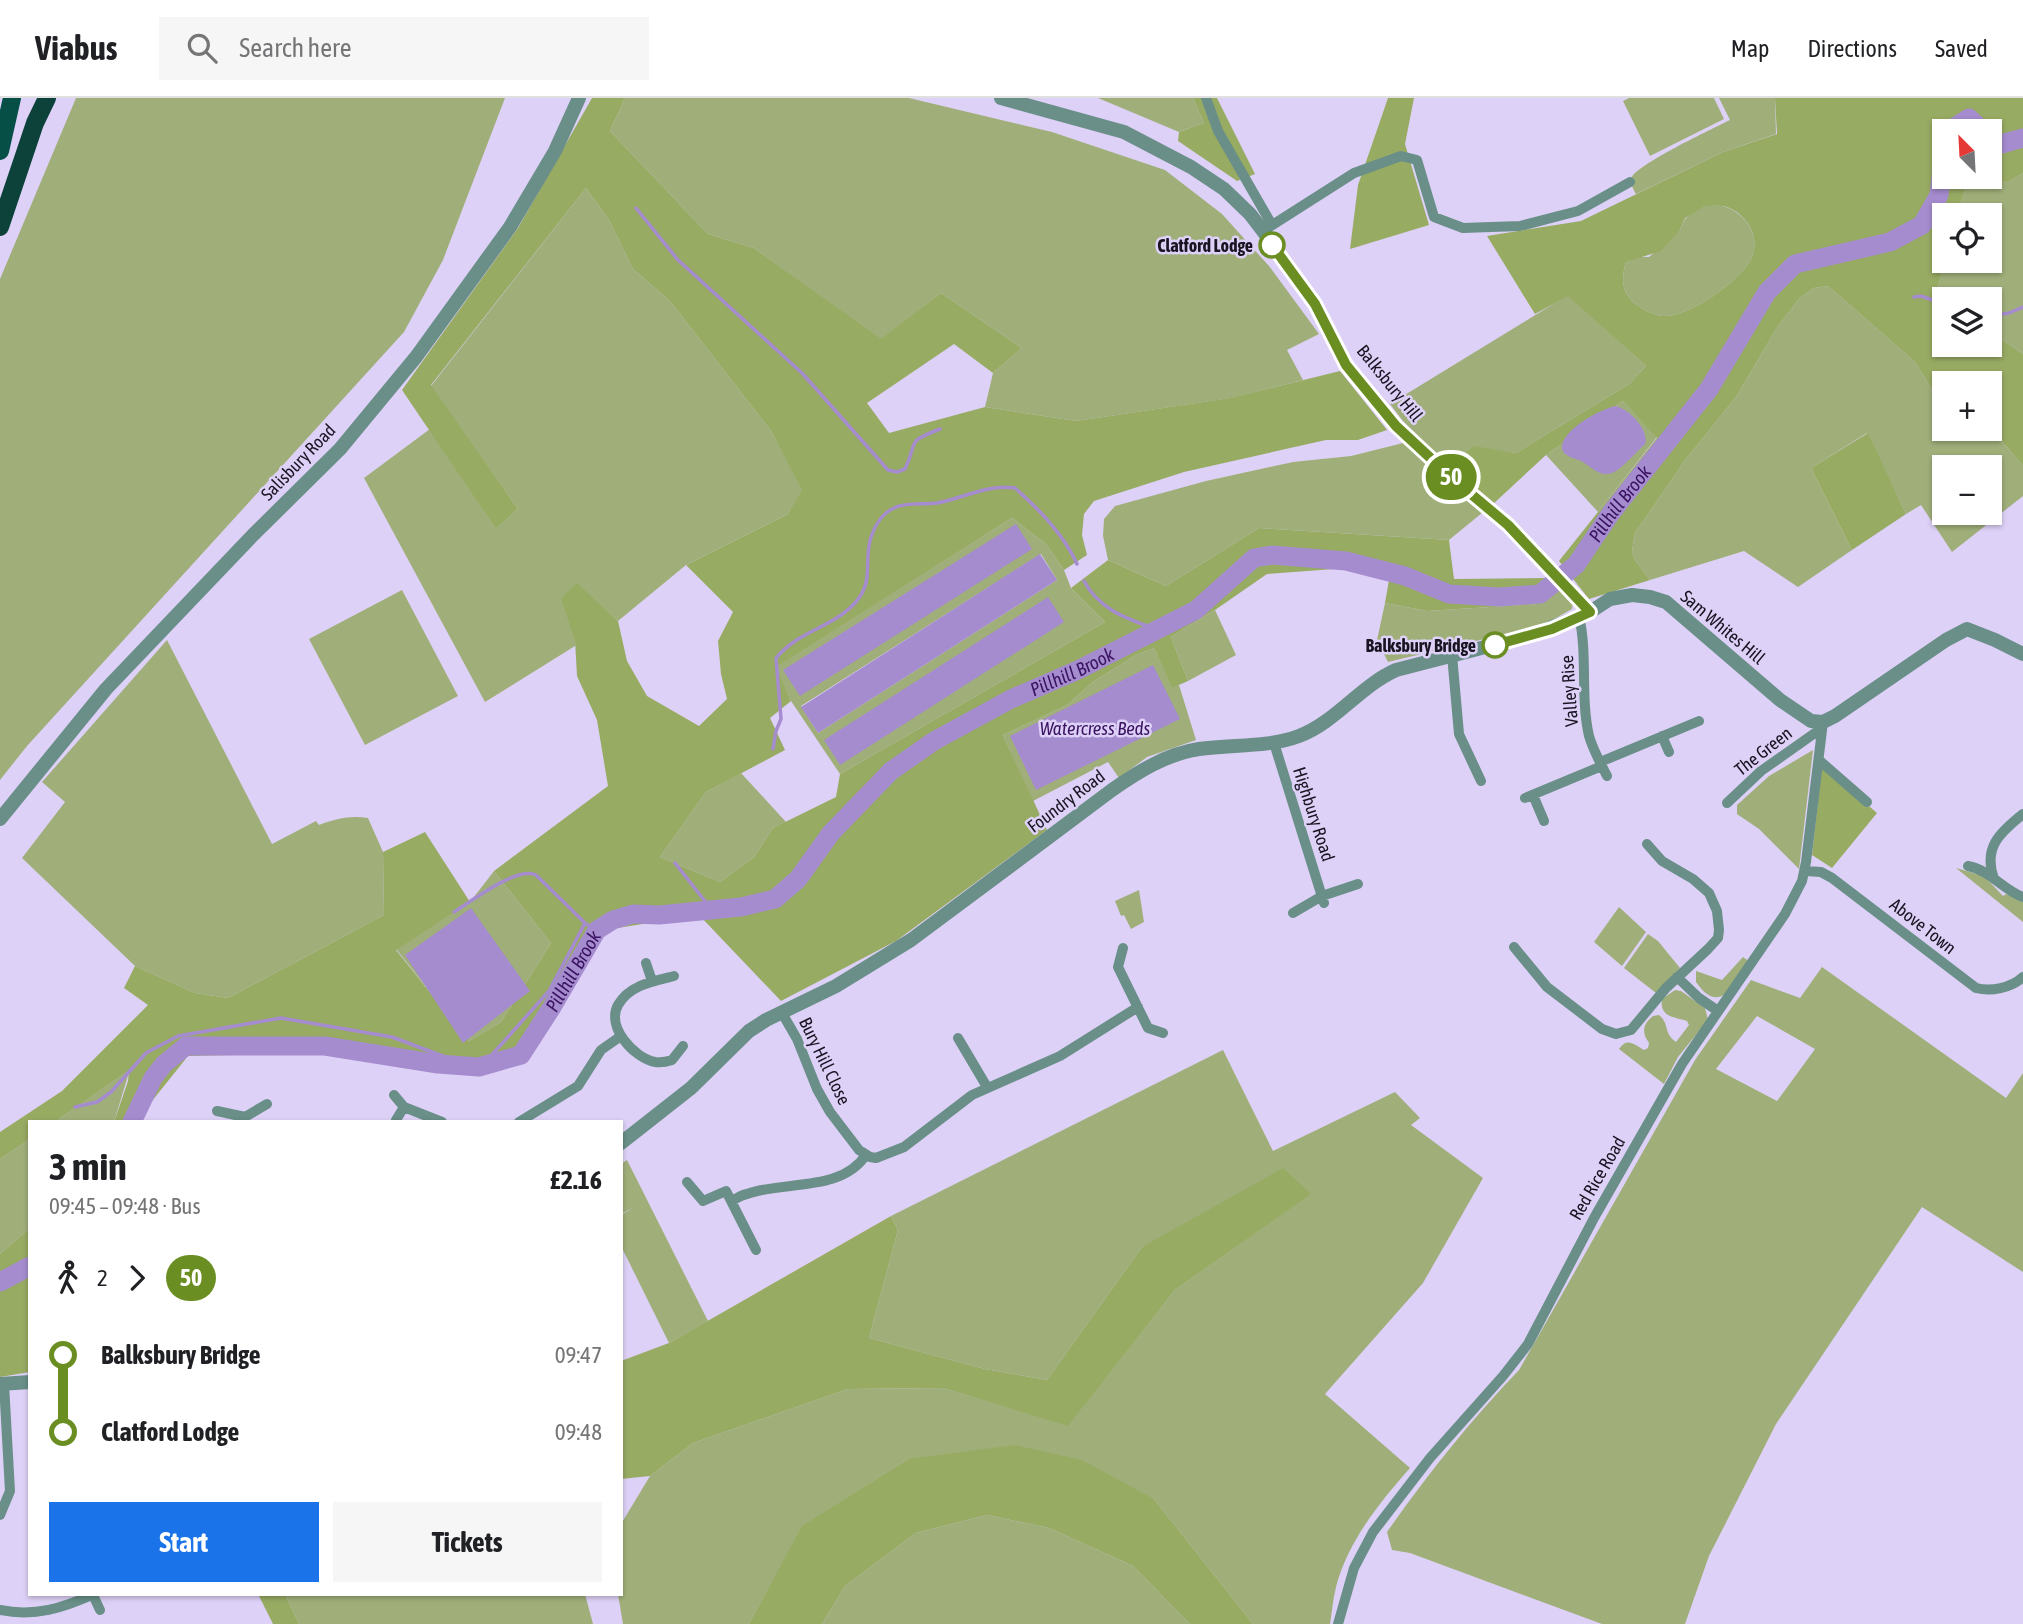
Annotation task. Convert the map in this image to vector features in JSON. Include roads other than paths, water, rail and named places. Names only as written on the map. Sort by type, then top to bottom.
[{"type":"highway","points":[[0,227],[35,123],[47,98]]},
{"type":"main road","points":[[0,151],[12,98]]},
{"type":"street","name":"Salisbury Road","points":[[0,819],[106,689],[253,535],[340,449],[416,357],[510,227],[555,151],[579,98]]},
{"type":"street","name":"Balksbury Hill","points":[[1001,98],[1124,132],[1161,150],[1224,189],[1267,228],[1315,304],[1346,365],[1396,426],[1508,525],[1572,591],[1585,614]]},
{"type":"street","points":[[1206,98],[1218,131],[1267,228],[1354,173],[1401,156],[1418,160],[1434,217],[1463,228],[1520,226],[1578,211],[1630,182]]},
{"type":"street","name":"Sam Whites Hill","points":[[1585,614],[1610,599],[1632,595],[1650,597],[1666,603],[1780,700],[1811,721],[1823,725]]},
{"type":"street","name":"Foundry Road","points":[[623,1141],[691,1088],[749,1031],[836,986],[911,940],[1112,790],[1152,765],[1178,754],[1200,749],[1274,743],[1301,735],[1320,726],[1384,676],[1451,655],[1532,635],[1585,614]]},
{"type":"street","name":"Valley Rise","points":[[1585,614],[1588,728],[1603,768]]},
{"type":"street","points":[[1823,725],[1946,640],[1967,629],[2023,654]]},
{"type":"street","points":[[1451,655],[1459,734],[1481,782]]},
{"type":"street","points":[[1544,821],[1529,797],[1603,768],[1662,736],[1699,720]]},
{"type":"street","name":"Red Rice Road","points":[[1338,1624],[1354,1568],[1373,1532],[1430,1458],[1528,1344],[1594,1218],[1682,1064],[1784,914],[1798,889],[1805,871],[1823,725]]},
{"type":"street","name":"The Green","points":[[1727,803],[1760,771],[1823,725]]},
{"type":"street","points":[[1662,736],[1669,751]]},
{"type":"street","name":"Highbury Road","points":[[1274,743],[1323,900]]},
{"type":"street","points":[[1820,761],[1867,802]]},
{"type":"street","points":[[1994,879],[1989,862],[1991,849],[2023,814]]},
{"type":"street","points":[[1514,947],[1547,987],[1609,1033],[1631,1030],[1677,977],[1718,938],[1717,911],[1709,893],[1662,861],[1652,845]]},
{"type":"street","points":[[1968,866],[1983,870],[2006,889],[2023,897]]},
{"type":"street","name":"Above Town","points":[[1805,871],[1821,872],[1832,877],[1976,988],[1987,990],[2004,987],[2023,977]]},
{"type":"street","points":[[1293,913],[1358,884]]},
{"type":"street","points":[[1123,948],[1118,967],[1148,1028],[1163,1033]]},
{"type":"street","points":[[646,963],[652,981]]},
{"type":"street","points":[[674,976],[638,987],[619,1004],[616,1018],[621,1036],[634,1050],[652,1061],[665,1062],[676,1057],[683,1046]]},
{"type":"street","points":[[1677,977],[1699,998],[1718,1011]]},
{"type":"street","points":[[732,1201],[746,1194],[834,1178],[851,1171],[866,1155],[876,1158],[904,1147],[950,1110],[986,1087],[1049,1061],[1138,1007]]},
{"type":"street","name":"Bury Hill Close","points":[[782,1013],[797,1039],[823,1101],[840,1127],[866,1155]]},
{"type":"street","points":[[1078,1029],[1085,1041]]},
{"type":"street","points":[[522,1120],[578,1086],[601,1050],[621,1036]]},
{"type":"street","points":[[958,1038],[986,1087]]},
{"type":"street","points":[[966,1052],[978,1045]]},
{"type":"street","points":[[665,1062],[674,1070]]},
{"type":"street","points":[[394,1095],[404,1107],[437,1120]]},
{"type":"street","points":[[217,1111],[246,1119],[267,1104]]},
{"type":"street","points":[[396,1120],[404,1107]]},
{"type":"street","points":[[687,1182],[703,1201],[726,1191],[756,1250]]},
{"type":"street","points":[[0,1515],[10,1491],[2,1384],[28,1382]]},
{"type":"street","points":[[0,1610],[21,1613],[49,1611],[91,1596]]},
{"type":"street","points":[[94,1596],[100,1610]]},
{"type":"water","points":[[1615,406],[1637,421],[1646,439],[1645,444],[1616,471],[1603,474],[1565,453],[1562,448],[1563,441],[1592,416]]},
{"type":"water","points":[[1016,524],[1032,549],[800,696],[783,670]]},
{"type":"water","points":[[1040,554],[1057,580],[818,733],[801,707]]},
{"type":"water","points":[[1048,597],[1064,622],[840,765],[824,740]]},
{"type":"water","name":"Watercress Beds","points":[[1153,665],[1180,719],[1036,790],[1010,736]]},
{"type":"water","points":[[471,908],[530,991],[463,1043],[405,955]]},
{"type":"waterway","name":"Pillhill Brook","points":[[2002,144],[2023,138]]},
{"type":"waterway","name":"Pillhill Brook","points":[[133,1120],[153,1078],[164,1064],[186,1046],[325,1046],[438,1064],[479,1067],[521,1055],[597,930],[613,920],[633,914],[659,915],[741,907],[775,899],[798,879],[831,833],[891,771],[934,741],[1011,699],[1078,670],[1196,610],[1254,558],[1272,555],[1346,561],[1405,576],[1449,594],[1499,597],[1540,594],[1576,565],[1611,513],[1709,389],[1767,292],[1795,264],[1890,242],[1922,225],[1940,189]]},
{"type":"waterway","points":[[636,208],[678,260],[802,373],[888,470],[897,472],[905,469],[914,443],[940,429]]},
{"type":"waterway","points":[[1914,297],[1932,300]]},
{"type":"waterway","points":[[2002,314],[2023,307]]},
{"type":"waterway","points":[[773,749],[781,719],[776,658],[794,642],[836,618],[855,603],[865,587],[873,533],[890,510],[904,505],[947,501],[995,488],[1015,488],[1050,523],[1077,564]]},
{"type":"waterway","points":[[1084,581],[1098,600],[1116,613],[1158,630]]},
{"type":"waterway","points":[[675,863],[712,910]]},
{"type":"waterway","points":[[454,912],[506,880],[518,875],[536,875],[586,924],[597,930]]},
{"type":"waterway","points":[[75,1107],[97,1102],[111,1092],[146,1053],[178,1036],[281,1018],[392,1037],[464,1064],[479,1062],[490,1057],[549,991],[585,923]]},
{"type":"waterway","name":"Pillhill Brook","points":[[0,1282],[28,1267]]},
{"type":"place","name":"Clatford Lodge","points":[[1272,245]]},
{"type":"place","name":"Balksbury Bridge","points":[[1495,645]]}]
